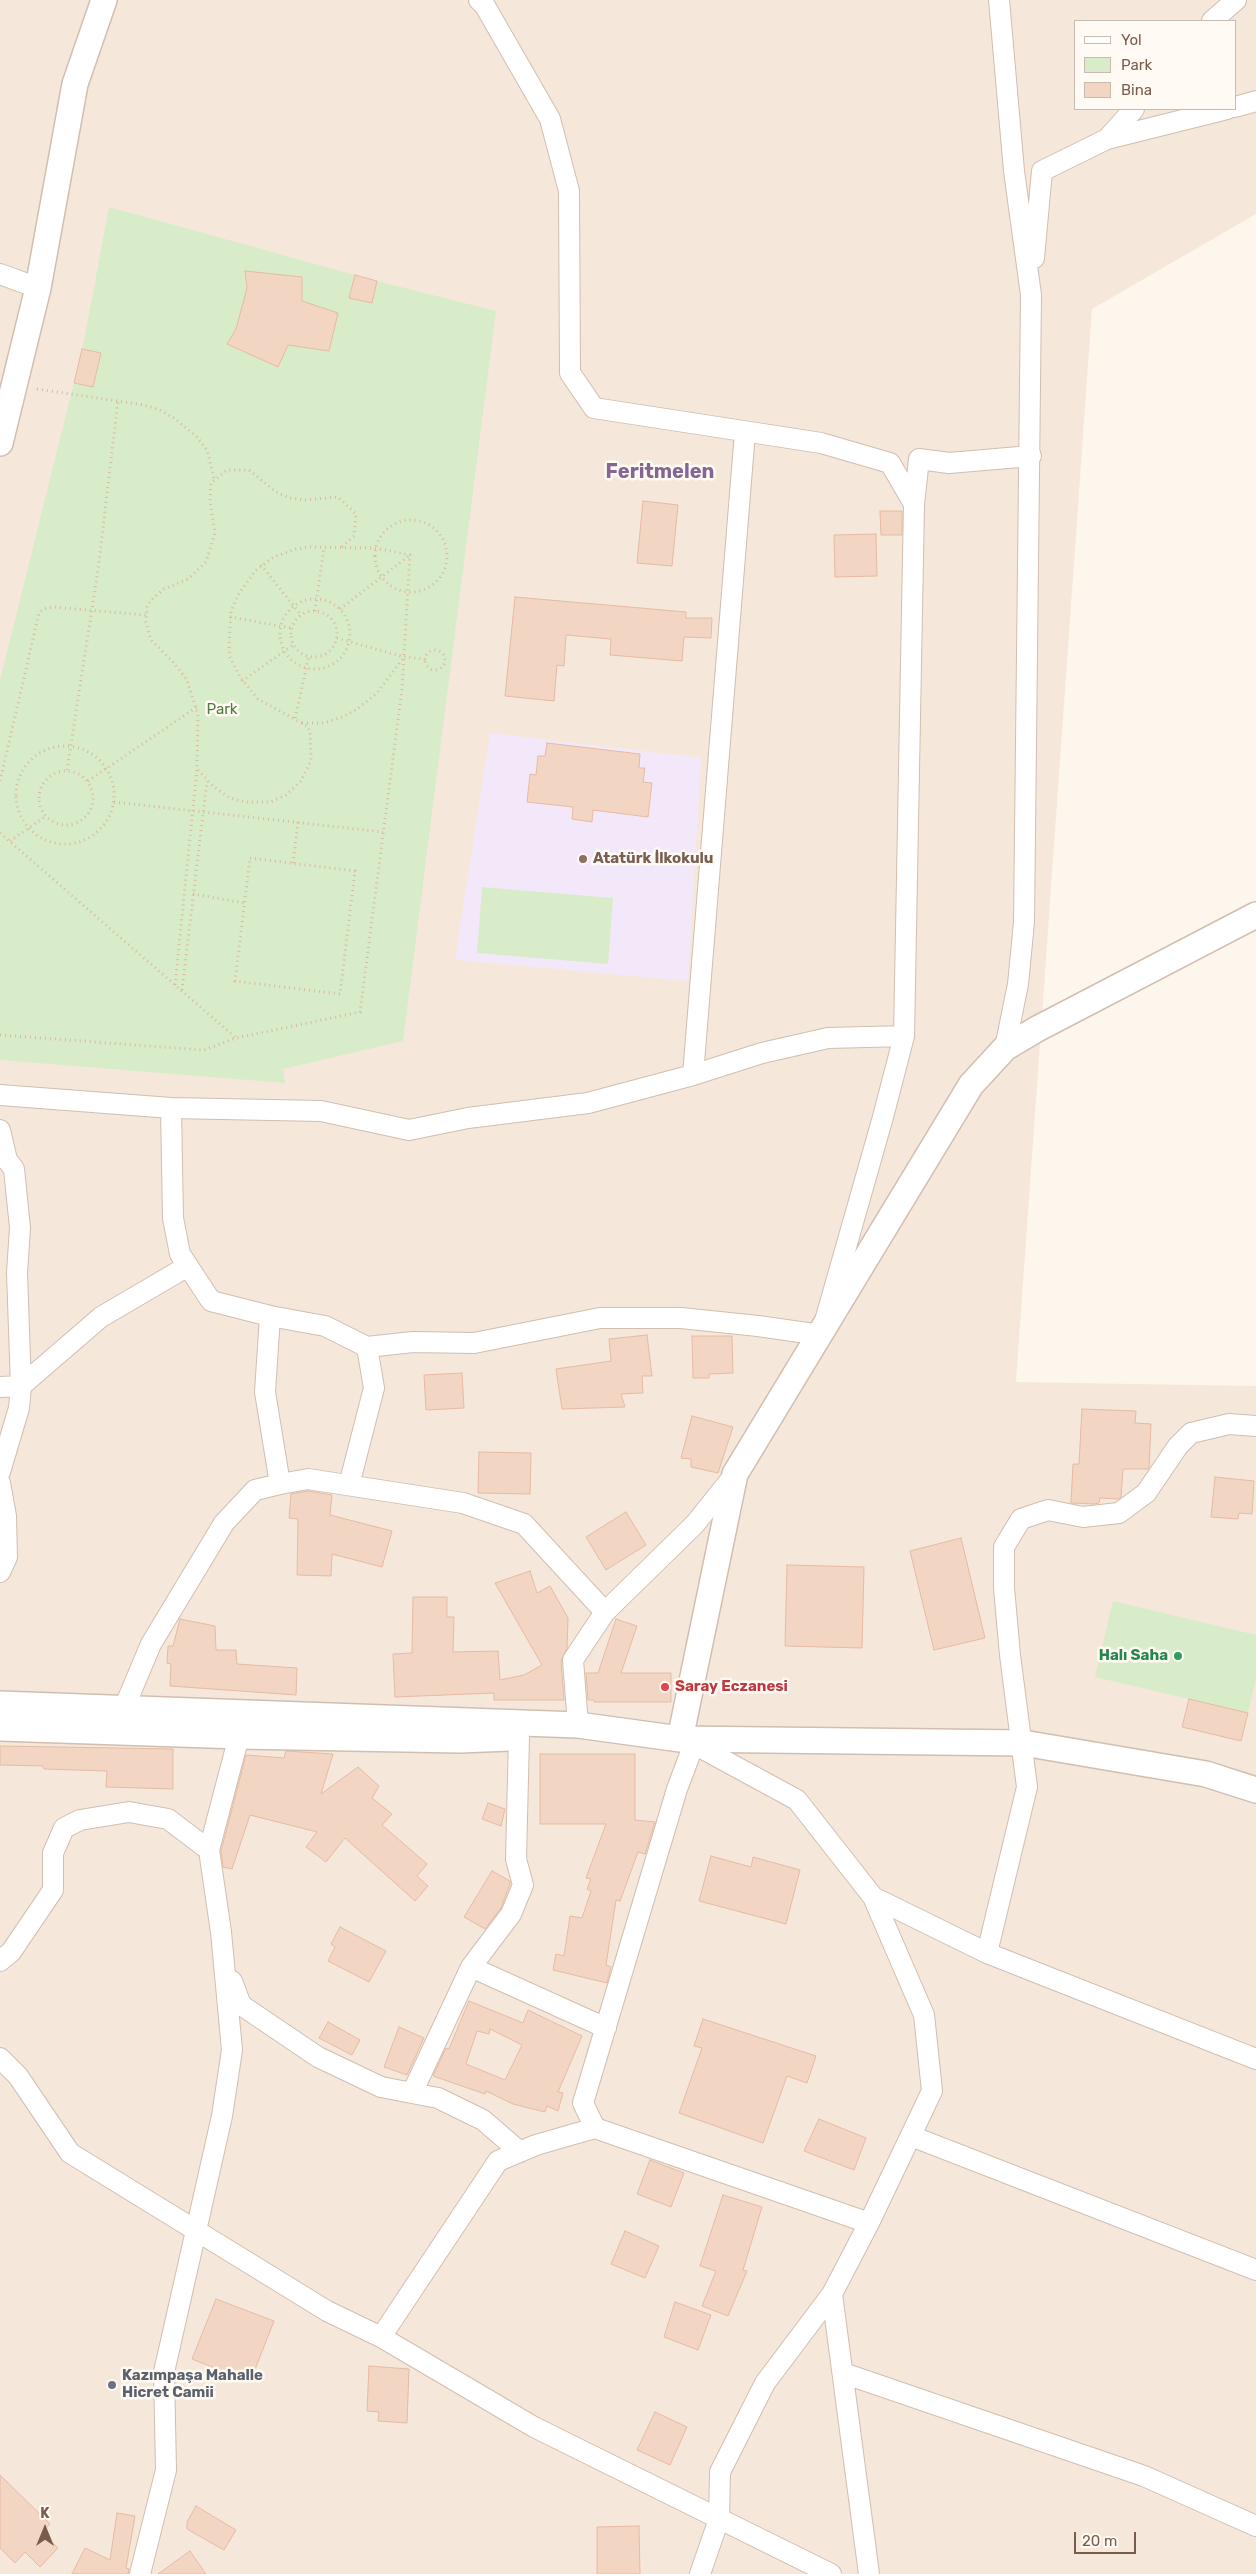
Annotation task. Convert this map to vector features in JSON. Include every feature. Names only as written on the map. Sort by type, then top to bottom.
[{"type":"street","points":[[0,443],[8,398],[38,288],[75,84],[104,0]]},
{"type":"street","points":[[479,0],[485,6],[550,119],[569,191],[570,373],[594,408],[820,443],[890,463],[914,504]]},
{"type":"street","points":[[999,0],[1014,171],[1031,295]]},
{"type":"street","points":[[1213,20],[1236,0]]},
{"type":"street","points":[[1236,107],[1256,101]]},
{"type":"street","points":[[1107,139],[1133,110]]},
{"type":"street","points":[[1005,1048],[1018,984],[1024,922],[1031,456],[1031,295],[1042,171],[1107,139],[1223,110]]},
{"type":"street","points":[[0,274],[38,288]]},
{"type":"street","points":[[693,1075],[745,432]]},
{"type":"street","points":[[820,1336],[883,1117],[904,1036],[914,504],[919,460],[949,463],[1031,456]]},
{"type":"street","points":[[578,1725],[573,1660],[604,1612],[694,1524],[735,1474],[971,1085],[1005,1048],[1037,1028],[1256,915]]},
{"type":"street","points":[[0,1095],[171,1108],[321,1112],[409,1130],[468,1118],[588,1103],[693,1075],[762,1053],[828,1038],[904,1036]]},
{"type":"street","points":[[171,1108],[173,1218],[180,1254],[211,1301],[270,1316],[325,1326],[367,1347],[413,1342],[474,1343],[600,1318],[680,1318],[758,1326],[820,1336]]},
{"type":"street","points":[[0,1130],[7,1160],[14,1168],[20,1228],[17,1273],[21,1386],[19,1408],[0,1472]]},
{"type":"street","points":[[0,1387],[21,1386],[101,1316],[188,1266]]},
{"type":"street","points":[[270,1316],[265,1392],[280,1484]]},
{"type":"street","points":[[349,1485],[374,1388],[367,1347]]},
{"type":"street","points":[[987,1953],[1027,1787],[1023,1743],[1010,1655],[1004,1588],[1004,1547],[1021,1519],[1048,1510],[1083,1517],[1119,1513],[1146,1493],[1178,1446],[1191,1433],[1229,1424],[1256,1426]]},
{"type":"street","points":[[595,2128],[583,2103],[677,1789],[735,1474]]},
{"type":"street","points":[[124,1708],[151,1644],[224,1523],[255,1490],[280,1484],[308,1479],[463,1503],[524,1524],[604,1612]]},
{"type":"street","points":[[0,1483],[6,1516],[7,1557],[0,1572]]},
{"type":"street","points":[[0,1704],[578,1725],[687,1741],[1023,1743],[1206,1774],[1256,1790]]},
{"type":"street","points":[[0,1728],[239,1736],[460,1740],[519,1737],[578,1725]]},
{"type":"street","points":[[140,2574],[166,2470],[164,2372],[222,2116],[232,2050],[223,1954],[209,1850],[239,1736]]},
{"type":"street","points":[[412,2093],[471,1967],[511,1914],[523,1885],[516,1859],[519,1737]]},
{"type":"street","points":[[687,1741],[797,1800],[874,1897],[924,2015],[932,2091],[869,2223],[832,2294],[764,2383],[720,2472],[719,2519],[700,2574]]},
{"type":"street","points":[[0,1961],[11,1952],[53,1890],[53,1853],[64,1828],[80,1820],[129,1812],[168,1819],[209,1850]]},
{"type":"street","points":[[874,1897],[987,1953],[1256,2059]]},
{"type":"street","points":[[223,1954],[241,2005],[318,2057],[381,2086],[438,2098],[483,2120],[520,2152]]},
{"type":"street","points":[[471,1967],[606,2028]]},
{"type":"street","points":[[0,2058],[18,2076],[70,2153],[327,2311],[381,2337],[534,2427],[831,2574]]},
{"type":"street","points":[[381,2337],[498,2161],[595,2128],[869,2223]]},
{"type":"street","points":[[911,2136],[1256,2270]]},
{"type":"street","points":[[832,2294],[869,2574]]},
{"type":"street","points":[[843,2373],[1144,2476],[1256,2526]]},
{"type":"path","points":[[8,398],[118,401],[160,410],[188,428],[207,450],[214,479]]},
{"type":"path","points":[[67,770],[91,610],[118,401]]},
{"type":"path","points":[[175,985],[197,769],[197,707],[192,689],[181,671],[151,640],[146,615],[147,607],[164,589],[188,579],[206,562],[215,533],[210,495],[211,483],[227,470],[242,468],[255,472],[276,492],[290,498],[304,500],[338,496],[356,514],[354,536],[342,547]]},
{"type":"path","points":[[418,520],[438,531],[447,552],[443,574],[426,589],[409,591],[392,587],[381,577],[374,560],[375,548],[386,528],[396,522],[418,520]]},
{"type":"path","points":[[315,611],[324,547]]},
{"type":"path","points":[[197,769],[207,781],[225,795],[237,801],[270,802],[286,795],[301,781],[311,760],[310,732],[295,718],[271,708],[258,699],[242,681],[230,657],[230,617],[245,583],[261,566],[274,557],[296,549],[324,547],[375,548],[410,555]]},
{"type":"path","points":[[340,608],[410,555]]},
{"type":"path","points":[[0,1035],[204,1050],[236,1038],[360,1012],[404,657],[410,555]]},
{"type":"path","points":[[261,566],[301,615]]},
{"type":"path","points":[[317,599],[332,603],[340,608],[349,624],[350,641],[346,651],[333,664],[325,668],[306,668],[290,659],[284,652],[281,644],[280,627],[284,616],[293,606],[305,600],[317,599]]},
{"type":"path","points":[[0,781],[39,614],[44,608],[52,607],[146,615]]},
{"type":"path","points":[[315,611],[325,614],[332,619],[336,627],[337,638],[330,650],[323,656],[309,656],[299,652],[293,645],[291,628],[301,615],[315,611]]},
{"type":"path","points":[[230,617],[291,628]]},
{"type":"path","points":[[337,638],[404,657],[425,659]]},
{"type":"path","points":[[242,681],[293,645]]},
{"type":"path","points":[[433,650],[439,651],[443,656],[444,662],[442,667],[430,669],[425,659],[428,653],[433,650]]},
{"type":"path","points":[[295,718],[309,656]]},
{"type":"path","points":[[302,723],[324,723],[346,716],[357,709],[377,692],[404,657]]},
{"type":"path","points":[[88,781],[197,707]]},
{"type":"path","points":[[72,746],[90,753],[106,769],[112,782],[114,802],[108,820],[95,834],[77,842],[49,841],[29,828],[21,816],[16,798],[19,779],[28,762],[44,751],[72,746]]},
{"type":"path","points":[[67,770],[77,773],[88,781],[94,796],[92,807],[87,815],[69,825],[59,824],[46,816],[39,804],[42,784],[48,776],[58,771],[67,770]]},
{"type":"path","points":[[182,991],[207,781]]},
{"type":"path","points":[[114,802],[383,832]]},
{"type":"path","points":[[10,841],[46,816]]},
{"type":"path","points":[[293,863],[298,822]]},
{"type":"path","points":[[0,833],[236,1038]]},
{"type":"path","points":[[250,858],[293,863],[355,871],[340,994],[235,981],[250,858]]},
{"type":"path","points":[[193,894],[244,903]]},
{"type":"shaded area","points":[[0,0],[1256,0],[1256,214],[1092,309],[1016,1382],[1256,1386],[1256,2574],[0,2574]]},
{"type":"shaded area","name":"Atatürk İlkokulu","points":[[490,733],[701,758],[688,981],[455,960]]},
{"type":"green space","name":"Park","points":[[109,207],[377,281],[496,311],[403,1041],[283,1069],[285,1083],[0,1060],[0,680],[83,346]]},
{"type":"green space","points":[[482,887],[613,898],[608,964],[477,953]]},
{"type":"green space","name":"Halı Saha","points":[[1113,1601],[1256,1635],[1256,1678],[1248,1713],[1095,1677]]},
{"type":"building","points":[[245,271],[302,277],[302,301],[338,313],[329,351],[288,345],[278,367],[227,344],[236,329],[247,288]]},
{"type":"building","points":[[355,275],[377,281],[372,303],[349,298]]},
{"type":"building","points":[[82,349],[101,353],[93,387],[74,383]]},
{"type":"building","points":[[643,501],[678,505],[672,566],[637,563]]},
{"type":"building","points":[[880,511],[902,511],[902,535],[881,535]]},
{"type":"building","points":[[876,534],[877,576],[835,577],[834,535]]},
{"type":"building","points":[[515,597],[686,612],[686,618],[712,618],[711,638],[684,637],[682,661],[610,655],[611,639],[566,635],[564,666],[557,665],[554,701],[505,696]]},
{"type":"building","points":[[547,743],[640,754],[639,768],[645,768],[643,782],[652,783],[648,817],[593,810],[592,822],[572,819],[573,807],[527,802],[530,774],[536,775],[538,756],[545,756]]},
{"type":"building","points":[[647,1335],[652,1376],[642,1376],[643,1393],[621,1394],[625,1407],[562,1409],[556,1369],[611,1361],[609,1339]]},
{"type":"building","points":[[692,1336],[732,1336],[733,1373],[709,1374],[709,1378],[693,1378]]},
{"type":"building","points":[[462,1373],[464,1408],[426,1410],[424,1375]]},
{"type":"building","points":[[1082,1409],[1136,1411],[1135,1423],[1151,1424],[1149,1467],[1148,1469],[1123,1469],[1121,1497],[1118,1499],[1100,1498],[1099,1503],[1094,1504],[1071,1503],[1073,1464],[1079,1464]]},
{"type":"building","points":[[692,1416],[733,1427],[718,1473],[691,1467],[691,1459],[681,1458]]},
{"type":"building","points":[[479,1452],[531,1453],[530,1494],[478,1493]]},
{"type":"building","points":[[1215,1477],[1254,1481],[1252,1514],[1239,1513],[1238,1519],[1211,1517]]},
{"type":"building","points":[[308,1491],[332,1495],[330,1515],[392,1531],[382,1567],[332,1554],[331,1576],[297,1575],[298,1519],[289,1518],[291,1494]]},
{"type":"building","points":[[626,1512],[646,1545],[606,1570],[586,1537]]},
{"type":"building","points":[[961,1538],[985,1638],[934,1650],[910,1551]]},
{"type":"building","points":[[787,1565],[864,1567],[862,1648],[785,1646]]},
{"type":"building","points":[[530,1571],[537,1593],[550,1586],[568,1618],[567,1648],[561,1661],[564,1700],[494,1700],[494,1693],[395,1697],[393,1654],[412,1653],[413,1597],[447,1597],[447,1617],[454,1617],[453,1652],[498,1651],[500,1680],[524,1675],[542,1665],[495,1583]]},
{"type":"building","points":[[180,1619],[215,1626],[216,1650],[236,1650],[237,1664],[297,1668],[296,1695],[170,1686],[171,1664],[167,1663],[168,1646],[173,1646]]},
{"type":"building","points":[[616,1619],[637,1626],[621,1673],[671,1673],[671,1702],[594,1702],[594,1700],[588,1700],[586,1673],[598,1673]]},
{"type":"building","points":[[1189,1699],[1248,1713],[1241,1741],[1182,1727]]},
{"type":"building","points":[[0,1746],[173,1749],[173,1789],[106,1787],[107,1771],[44,1769],[43,1766],[0,1765]]},
{"type":"building","points":[[286,1751],[333,1754],[321,1794],[358,1767],[379,1786],[372,1798],[392,1814],[382,1825],[427,1864],[417,1876],[428,1886],[415,1901],[345,1838],[326,1862],[306,1847],[317,1832],[250,1815],[232,1869],[223,1867],[221,1851],[246,1755],[284,1758]]},
{"type":"building","points":[[540,1754],[635,1754],[635,1820],[655,1822],[645,1854],[638,1852],[620,1901],[616,1900],[606,1965],[611,1967],[607,1983],[553,1970],[556,1954],[564,1956],[570,1916],[582,1918],[591,1891],[587,1889],[591,1879],[586,1878],[606,1824],[540,1824]]},
{"type":"building","points":[[488,1803],[505,1809],[501,1826],[482,1819]]},
{"type":"building","points":[[711,1856],[751,1867],[753,1857],[800,1870],[786,1924],[699,1901]]},
{"type":"building","points":[[492,1871],[510,1881],[510,1884],[501,1908],[485,1929],[464,1917]]},
{"type":"building","points":[[340,1927],[386,1951],[369,1982],[328,1961],[335,1947],[331,1944]]},
{"type":"building","points":[[469,2001],[523,2023],[528,2010],[582,2036],[558,2092],[563,2093],[558,2111],[547,2106],[545,2112],[513,2104],[486,2091],[485,2094],[433,2076],[446,2048],[449,2049]],"holes":[[[490,2029],[522,2045],[505,2080],[466,2064],[477,2031],[489,2034]]]},
{"type":"building","points":[[703,2019],[816,2056],[807,2083],[787,2076],[763,2143],[679,2113],[702,2048],[694,2046]]},
{"type":"building","points":[[328,2022],[360,2040],[352,2055],[319,2038]]},
{"type":"building","points":[[399,2027],[424,2038],[407,2075],[384,2067]]},
{"type":"building","points":[[819,2119],[866,2138],[854,2170],[804,2151]]},
{"type":"building","points":[[650,2160],[684,2173],[671,2207],[637,2194]]},
{"type":"building","points":[[723,2195],[762,2207],[743,2270],[747,2271],[728,2316],[702,2306],[716,2271],[700,2266]]},
{"type":"building","points":[[625,2231],[659,2246],[645,2278],[611,2264]]},
{"type":"building","points":[[216,2299],[274,2321],[250,2382],[192,2359]]},
{"type":"building","points":[[675,2302],[711,2315],[698,2350],[664,2337]]},
{"type":"building","points":[[369,2366],[409,2369],[407,2423],[378,2421],[379,2412],[367,2411]]},
{"type":"building","points":[[655,2412],[687,2427],[670,2465],[637,2450]]},
{"type":"building","points":[[0,2475],[50,2524],[42,2532],[58,2548],[40,2567],[25,2552],[15,2563],[0,2548]]},
{"type":"building","points":[[196,2506],[236,2530],[224,2550],[187,2529],[187,2522]]},
{"type":"building","points":[[117,2513],[135,2516],[126,2568],[129,2569],[128,2574],[72,2574],[85,2548],[110,2560]]},
{"type":"building","points":[[639,2526],[640,2574],[597,2574],[597,2527]]},
{"type":"building","points":[[190,2551],[206,2574],[158,2574]]},
{"type":"place","name":"Atatürk İlkokulu","points":[[583,859]]},
{"type":"place","name":"Halı Saha","points":[[1178,1656]]},
{"type":"place","name":"Saray Eczanesi","points":[[665,1687]]},
{"type":"place","name":"Kazımpaşa Mahalle Hicret Camii","points":[[112,2385]]},
{"type":"district","name":"Feritmelen","points":[[660,472]]}]
